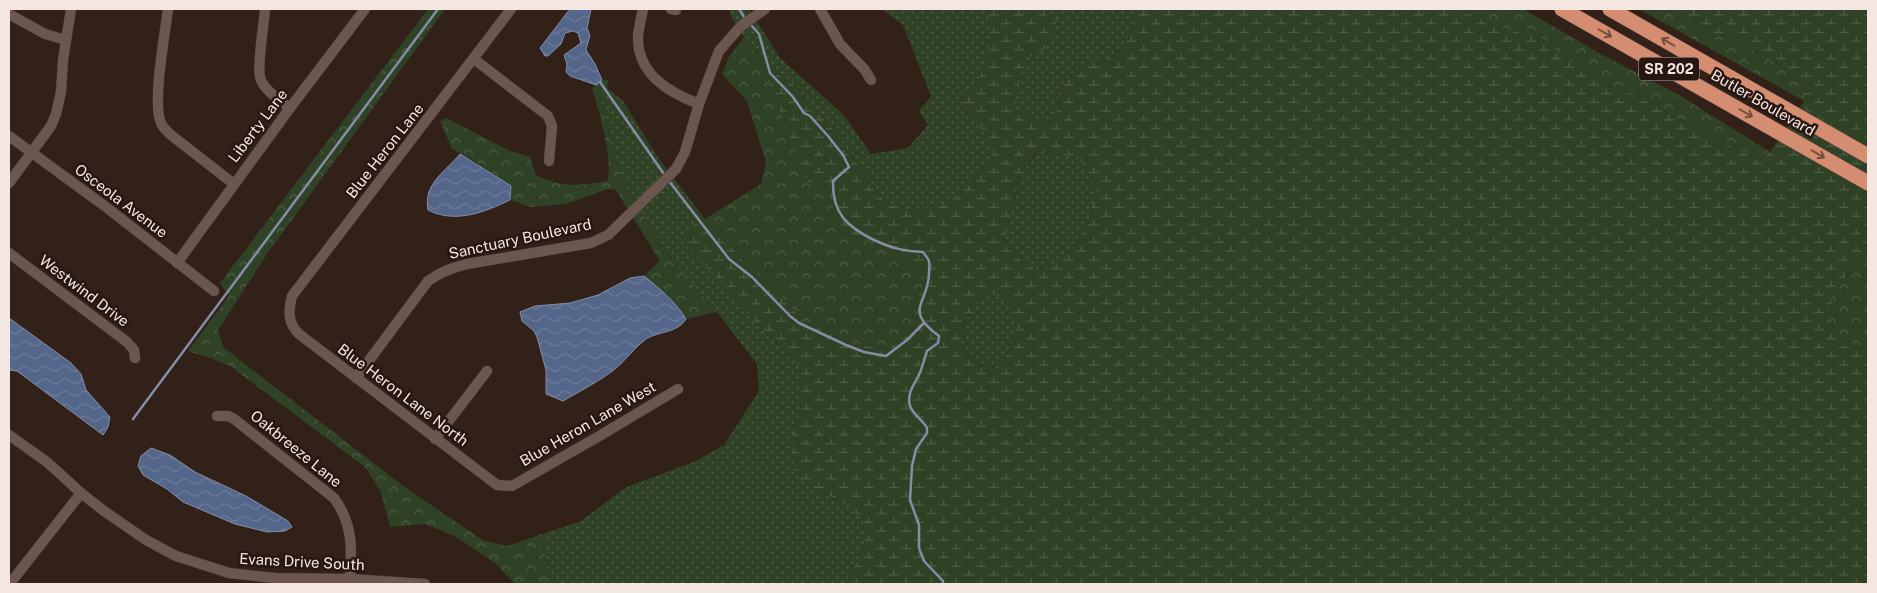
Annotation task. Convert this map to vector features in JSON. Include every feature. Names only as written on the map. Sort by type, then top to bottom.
[{"type":"highway","name":"Butler Boulevard","points":[[1562,9],[1868,183]]},
{"type":"highway","name":"Butler Boulevard","points":[[1610,9],[1868,156]]},
{"type":"street","points":[[9,183],[51,126],[56,114],[61,92],[71,9]]},
{"type":"street","points":[[168,9],[159,86],[158,111],[160,122],[171,135],[234,184]]},
{"type":"street","points":[[265,9],[260,52],[260,77],[273,94],[290,108]]},
{"type":"street","name":"Liberty Lane","points":[[177,263],[290,108],[366,9]]},
{"type":"street","name":"Blue Heron Lane","points":[[289,313],[292,296],[474,60],[511,9]]},
{"type":"street","points":[[643,9],[638,37],[641,56],[650,75],[662,86],[682,98],[699,104]]},
{"type":"street","name":"Sanctuary Boulevard","points":[[356,378],[428,282],[438,274],[447,269],[467,264],[591,243],[608,235],[676,169],[685,152],[699,104],[719,51],[741,26],[766,9]]},
{"type":"street","points":[[820,9],[840,44],[865,70],[871,80]]},
{"type":"street","points":[[9,14],[45,34],[66,40]]},
{"type":"street","points":[[474,60],[548,116],[552,126],[549,161]]},
{"type":"street","name":"Osceola Avenue","points":[[9,136],[214,290]]},
{"type":"street","name":"Westwind Drive","points":[[9,252],[127,342],[134,350],[135,358]]},
{"type":"street","name":"Blue Heron Lane North","points":[[289,313],[293,327],[300,334],[356,378],[497,485],[512,486]]},
{"type":"street","points":[[435,439],[487,371]]},
{"type":"street","name":"Blue Heron Lane West","points":[[512,486],[678,389]]},
{"type":"street","name":"Oakbreeze Lane","points":[[216,416],[228,416],[234,420],[334,498],[345,515],[351,538],[350,579]]},
{"type":"street","name":"Evans Drive South","points":[[9,435],[47,462],[81,493],[146,540],[176,556],[229,573],[275,581],[350,579],[425,584]]},
{"type":"street","points":[[12,581],[81,493]]},
{"type":"green space","points":[[428,9],[445,9],[267,254],[218,330],[223,347],[406,488],[484,541],[508,546],[542,534],[547,571],[557,584],[515,584],[495,563],[455,536],[425,524],[390,527],[381,492],[365,467],[230,366],[188,351],[229,296],[220,283]]},
{"type":"green space","points":[[729,9],[749,9],[780,58],[844,115],[871,154],[908,148],[928,125],[919,111],[931,96],[903,25],[882,9],[988,9],[990,45],[983,72],[975,88],[958,95],[982,127],[993,156],[971,184],[947,203],[913,211],[886,204],[826,120],[798,88],[777,73],[751,48],[732,18]]},
{"type":"green space","points":[[988,9],[1044,9],[1047,17],[1057,18],[1051,39],[1043,50],[1032,56],[1023,70],[1016,102],[1016,109],[1049,124],[1056,115],[1059,89],[1081,65],[1105,60],[1122,50],[1141,9],[1455,9],[1503,28],[1541,38],[1601,84],[1634,95],[1760,160],[1770,152],[1808,95],[1806,80],[1723,33],[1717,38],[1699,30],[1698,21],[1676,9],[1868,9],[1868,258],[1852,268],[1832,294],[1831,317],[1838,344],[1868,350],[1868,584],[845,584],[865,546],[863,520],[847,505],[813,488],[795,475],[792,436],[803,400],[800,368],[746,312],[726,286],[683,243],[689,227],[705,219],[747,265],[779,293],[803,321],[853,345],[890,348],[917,327],[915,304],[922,287],[921,270],[910,259],[848,233],[836,218],[827,184],[810,186],[767,79],[777,73],[798,88],[826,120],[886,204],[913,211],[947,203],[971,184],[993,156],[981,127],[958,94],[975,88],[984,67],[989,40]],"holes":[[[1037,151],[1078,157],[1096,188],[1088,225],[1060,260],[1039,273],[1018,258],[1005,239],[1021,172]],[[986,292],[1009,300],[1015,320],[1016,329],[1012,343],[999,369],[973,362],[961,344],[964,322]]]},
{"type":"green space","points":[[1044,9],[1141,9],[1122,50],[1105,60],[1081,65],[1059,88],[1056,115],[1049,124],[1015,109],[1021,72],[1032,55],[1044,49],[1047,17]]},
{"type":"green space","points":[[1455,9],[1523,9],[1599,53],[1679,95],[1770,152],[1760,160],[1634,95],[1601,84],[1541,38],[1503,28]]},
{"type":"green space","points":[[1639,9],[1676,9],[1698,21],[1717,38],[1723,33],[1806,80],[1808,95],[1804,101]]},
{"type":"green space","points":[[744,37],[751,48],[777,73],[767,80],[827,184],[836,218],[848,233],[910,259],[921,270],[922,287],[915,304],[917,327],[890,348],[853,345],[803,321],[779,293],[747,265],[705,219],[761,184],[766,162],[747,101],[722,74],[729,57]]},
{"type":"green space","points":[[602,80],[608,80],[607,88],[600,96],[622,181],[672,261],[717,312],[686,319],[666,294],[644,276],[660,261],[616,190],[608,189],[566,204],[530,207],[511,200],[510,186],[452,149],[440,121],[446,118],[510,151],[530,157],[536,175],[545,179],[571,185],[608,181],[607,147],[592,89]]},
{"type":"green space","points":[[607,88],[623,101],[659,159],[705,219],[689,227],[726,286],[746,312],[800,368],[803,400],[792,436],[813,488],[847,505],[863,519],[865,546],[845,584],[557,584],[547,571],[542,534],[579,522],[627,487],[696,461],[724,445],[759,391],[757,364],[717,312],[672,261],[622,181],[600,96]]},
{"type":"green space","points":[[1038,151],[1078,157],[1096,188],[1088,225],[1060,260],[1039,274],[1018,258],[1005,239],[1021,172]]},
{"type":"green space","points":[[1868,258],[1868,350],[1838,344],[1831,317],[1832,294],[1852,268]]},
{"type":"green space","points":[[986,292],[1009,300],[1015,320],[1016,329],[1012,343],[999,369],[973,362],[961,344],[964,322]]},
{"type":"water","points":[[570,9],[591,9],[587,28],[590,35],[586,50],[602,80],[596,85],[570,76],[566,72],[567,64],[564,55],[581,43],[578,33],[573,31],[565,33],[561,44],[548,56],[545,56],[540,48]]},
{"type":"water","points":[[460,154],[511,186],[510,200],[470,215],[449,216],[428,210],[427,201],[429,193],[436,179]]},
{"type":"water","points":[[644,276],[677,307],[686,319],[683,324],[646,339],[609,373],[563,401],[546,394],[546,370],[537,337],[534,331],[522,321],[520,312],[535,306],[570,303],[598,295],[630,278]]},
{"type":"water","points":[[9,318],[71,363],[81,374],[86,390],[110,417],[108,427],[103,435],[17,371],[9,370]]},
{"type":"water","points":[[151,448],[170,455],[195,472],[246,496],[288,521],[292,527],[285,531],[267,532],[235,524],[183,502],[167,489],[143,475],[138,466],[141,456]]},
{"type":"waterway","points":[[133,419],[438,9]]},
{"type":"waterway","points":[[739,9],[746,20]]},
{"type":"waterway","points":[[750,24],[759,34],[770,73],[793,97],[804,113],[810,116],[828,136],[843,155],[849,167],[833,181],[835,202],[843,218],[856,230],[874,240],[898,249],[923,252],[928,258],[928,284],[920,306],[920,313],[922,320],[939,336],[938,343],[927,351],[909,396],[911,409],[927,428],[927,433],[916,449],[912,466],[910,500],[919,525],[919,548],[924,561],[943,581],[943,584]]},
{"type":"waterway","points":[[600,82],[666,177]]},
{"type":"waterway","points":[[669,181],[729,259],[752,277],[799,323],[864,352],[886,356],[907,340],[924,323]]}]
